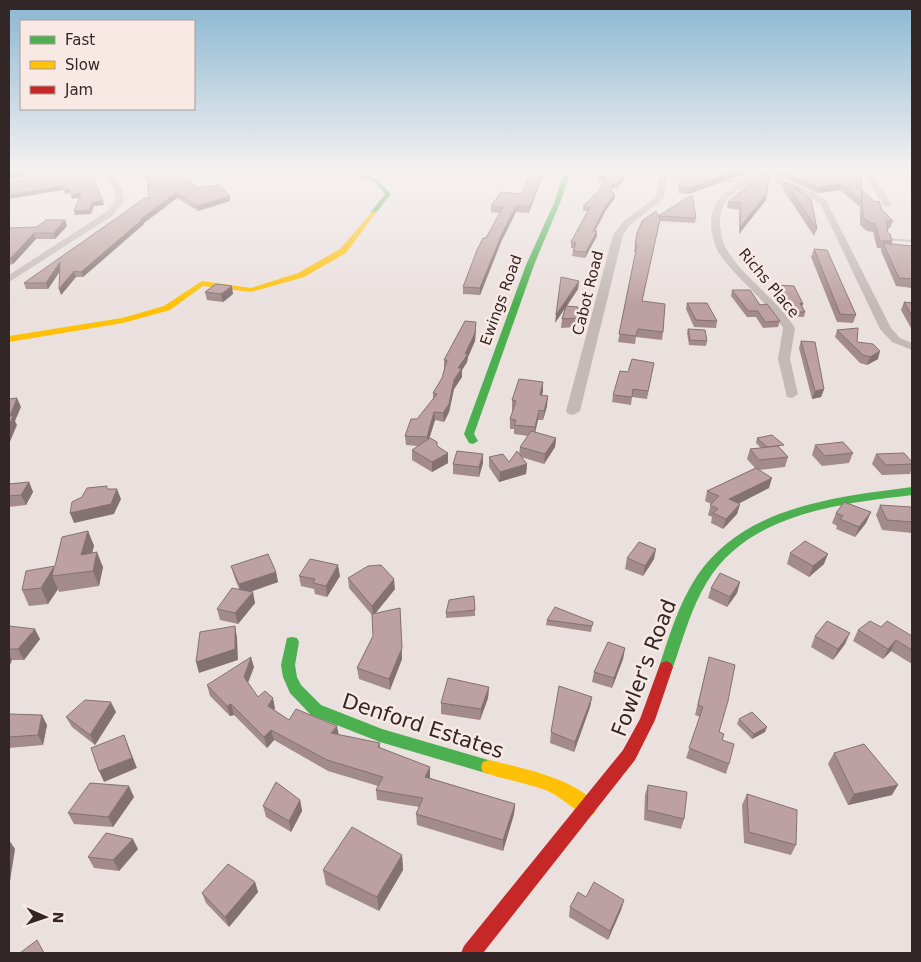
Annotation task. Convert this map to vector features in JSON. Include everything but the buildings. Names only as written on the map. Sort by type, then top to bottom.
[{"type":"street","points":[[9,279],[109,215]]},
{"type":"street","points":[[9,339],[123,320],[167,308],[202,283],[251,290],[282,282],[334,257],[342,251],[372,215]]},
{"type":"street","name":"Ewings Road","points":[[473,441],[469,434],[530,265],[552,215]]},
{"type":"street","name":"Cabot Road","points":[[573,410],[618,235],[626,224],[638,215]]},
{"type":"street","name":"Richs Place","points":[[716,215],[715,224],[722,250],[776,310],[788,328],[784,359],[792,394]]},
{"type":"street","points":[[828,215],[886,329],[896,340],[912,347]]},
{"type":"street","name":"Fowler's Road","points":[[471,953],[622,766],[642,733],[686,609],[703,578],[722,554],[760,528],[805,509],[842,500],[912,491]]},
{"type":"street","name":"Denford Estates","points":[[292,642],[288,664],[290,677],[295,689],[316,710],[380,734],[558,787],[574,795],[588,808]]},
{"type":"lane","points":[[888,239],[912,235]]},
{"type":"traffic: fast","points":[[473,441],[469,434],[530,265],[552,215]]},
{"type":"traffic: fast","points":[[666,667],[686,611],[702,579],[720,556],[742,537],[767,523],[795,512],[855,499],[912,491]]},
{"type":"traffic: fast","points":[[292,642],[288,665],[290,677],[295,689],[316,710],[380,735],[489,767]]},
{"type":"traffic: slow","points":[[9,339],[123,320],[167,308],[202,283],[251,290],[301,275],[343,251],[372,215]]},
{"type":"traffic: slow","points":[[489,767],[554,786],[578,799],[588,808]]},
{"type":"traffic: jam","points":[[471,953],[629,755],[647,720],[666,667]]}]
